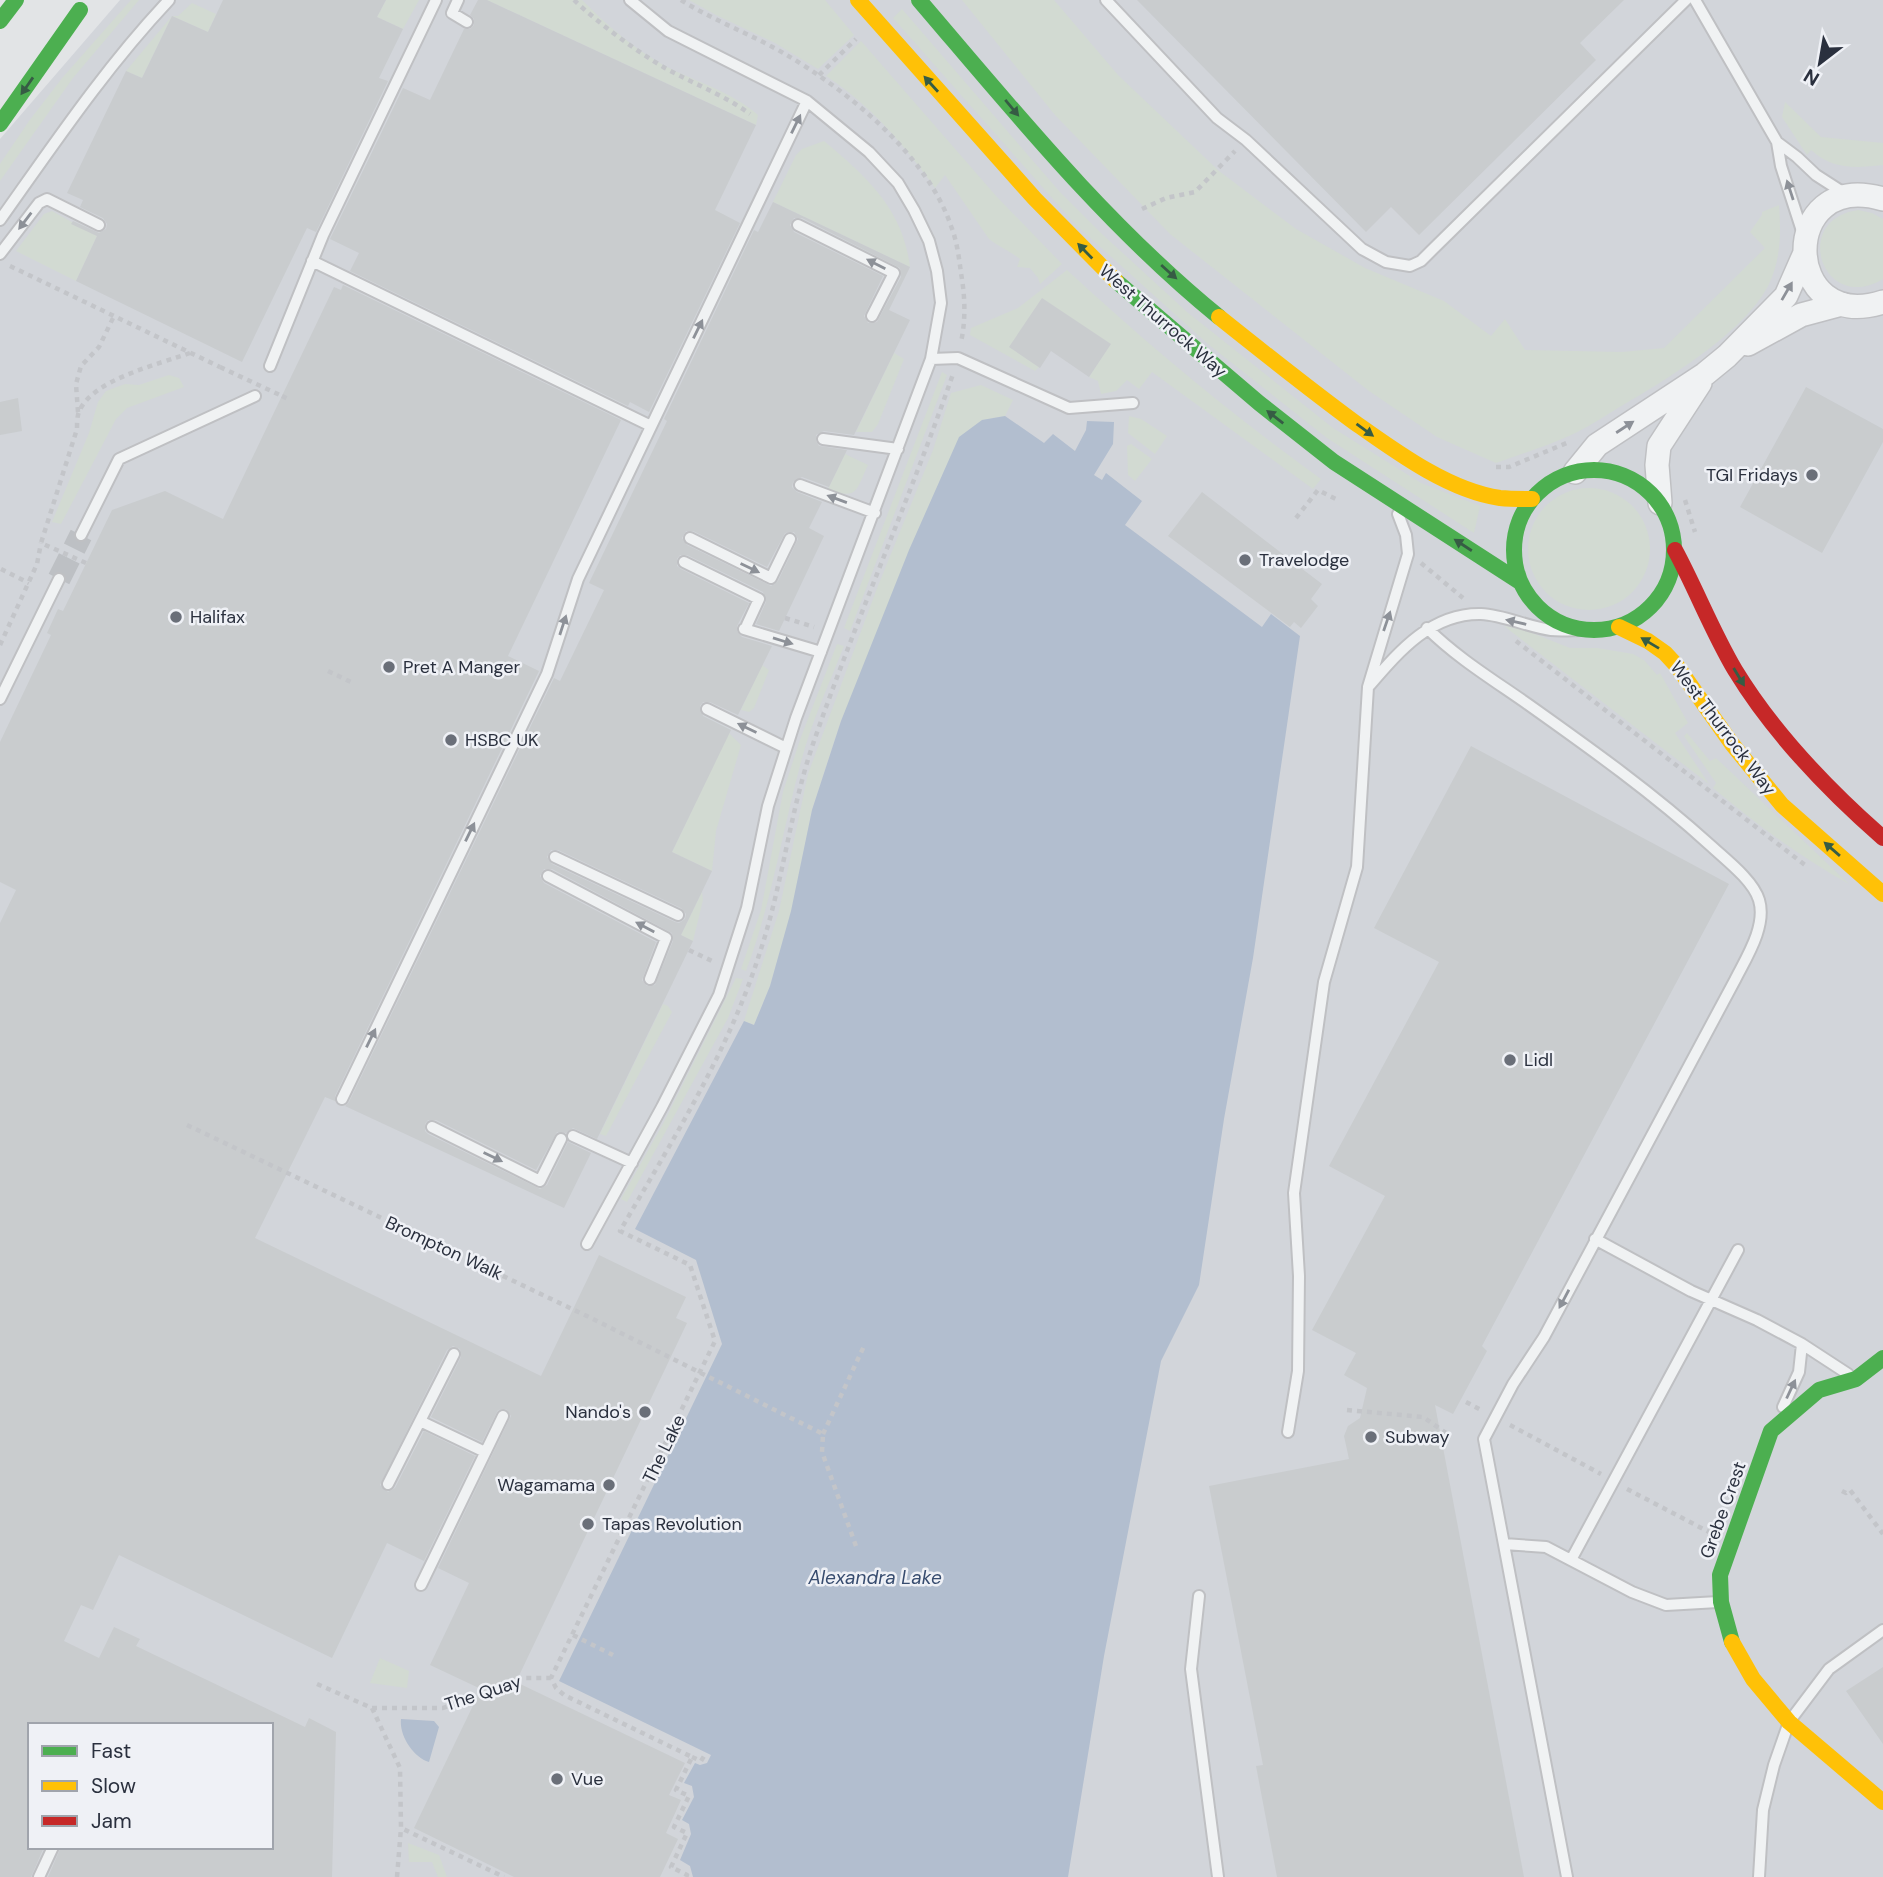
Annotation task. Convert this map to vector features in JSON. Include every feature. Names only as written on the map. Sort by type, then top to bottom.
[{"type":"main road","points":[[0,21],[16,0]]},
{"type":"main road","name":"West Thurrock Way","points":[[858,0],[1026,190],[1101,268],[1259,403],[1334,462],[1520,582]]},
{"type":"main road","points":[[919,0],[1063,168],[1132,239],[1212,311],[1305,386],[1420,466],[1468,489],[1499,498],[1532,499]]},
{"type":"main road","points":[[9,82],[85,5]]},
{"type":"main road","points":[[0,124],[85,5]]},
{"type":"main road","points":[[1599,470],[1622,474],[1643,486],[1660,503],[1671,524],[1675,550],[1671,575],[1660,598],[1642,616],[1619,627],[1601,631],[1584,630],[1557,622],[1535,605],[1520,582],[1514,561],[1514,539],[1521,518],[1532,499],[1551,482],[1575,472],[1599,470]]},
{"type":"main road","points":[[1675,550],[1692,581],[1718,641],[1754,701],[1831,792],[1883,838]]},
{"type":"main road","name":"West Thurrock Way","points":[[1619,627],[1665,653],[1732,744],[1782,805],[1883,894]]},
{"type":"main road","name":"Grebe Crest","points":[[1883,1358],[1856,1379],[1819,1390],[1771,1431],[1720,1575],[1721,1602],[1729,1637],[1753,1679],[1789,1722],[1883,1802]]},
{"type":"street","points":[[1575,472],[1597,445],[1705,374],[1727,356],[1786,296],[1817,214],[1832,201],[1870,194]]},
{"type":"street","points":[[1804,246],[1811,279],[1822,292],[1842,304]]},
{"type":"street","points":[[1727,356],[1801,315],[1842,304],[1879,307]]},
{"type":"street","points":[[1660,503],[1657,464],[1659,446],[1705,374]]},
{"type":"lane","points":[[0,220],[79,107],[135,36],[169,0]]},
{"type":"lane","points":[[270,366],[312,261],[436,0]]},
{"type":"lane","points":[[458,0],[452,13],[467,22]]},
{"type":"lane","points":[[587,1244],[632,1163],[719,995],[729,970],[747,908],[768,806],[786,748],[931,359],[941,303],[937,271],[929,241],[915,210],[898,183],[869,152],[807,101],[668,32],[630,0]]},
{"type":"lane","points":[[1106,0],[1217,118],[1245,140],[1362,249],[1386,262],[1410,266],[1421,261],[1448,235],[1686,0]]},
{"type":"lane","points":[[1695,0],[1777,142],[1781,166],[1804,246]]},
{"type":"lane","points":[[342,1099],[547,674],[578,579],[807,101]]},
{"type":"lane","points":[[1777,142],[1816,175],[1870,194]]},
{"type":"lane","points":[[0,254],[39,202],[47,199],[99,225]]},
{"type":"lane","points":[[798,225],[894,273],[872,316]]},
{"type":"lane","points":[[312,261],[651,426]]},
{"type":"lane","points":[[931,359],[958,358],[1069,408],[1133,403]]},
{"type":"lane","points":[[81,535],[119,459],[255,396]]},
{"type":"lane","points":[[822,439],[898,449]]},
{"type":"lane","points":[[800,485],[874,513]]},
{"type":"lane","points":[[1288,1432],[1298,1371],[1299,1276],[1294,1193],[1324,982],[1357,867],[1368,687],[1408,554],[1406,535],[1394,501]]},
{"type":"lane","points":[[690,538],[771,578],[790,539]]},
{"type":"lane","points":[[684,562],[759,599],[746,627],[821,652]]},
{"type":"lane","points":[[0,699],[59,579]]},
{"type":"lane","points":[[1368,687],[1397,653],[1427,628],[1453,618],[1482,614],[1550,630],[1584,630]]},
{"type":"lane","points":[[1427,628],[1597,754],[1699,835],[1740,873],[1759,898],[1761,911],[1758,928],[1748,953],[1544,1337],[1513,1384],[1484,1439],[1567,1877]]},
{"type":"lane","points":[[707,709],[786,748]]},
{"type":"lane","points":[[555,857],[678,915]]},
{"type":"lane","points":[[548,876],[666,938],[650,979]]},
{"type":"lane","points":[[432,1127],[540,1181],[561,1139]]},
{"type":"lane","points":[[573,1136],[632,1163]]},
{"type":"lane","points":[[1595,1238],[1691,1291],[1712,1298],[1802,1344],[1856,1379]]},
{"type":"lane","points":[[1571,1560],[1738,1250]]},
{"type":"lane","points":[[1771,1431],[1799,1372],[1802,1344]]},
{"type":"lane","points":[[388,1484],[454,1354]]},
{"type":"lane","points":[[421,1585],[503,1416]]},
{"type":"lane","points":[[420,1421],[485,1452]]},
{"type":"lane","points":[[1504,1544],[1546,1547],[1632,1592],[1666,1605],[1721,1602]]},
{"type":"lane","points":[[1199,1596],[1191,1669],[1218,1877]]},
{"type":"lane","points":[[1759,1877],[1763,1810],[1774,1765],[1789,1722],[1829,1670],[1883,1630]]},
{"type":"lane","points":[[39,1877],[52,1849]]},
{"type":"path","points":[[574,0],[664,68],[729,99],[750,114]]},
{"type":"path","points":[[1146,219],[1138,211],[1166,198],[1195,192],[1245,140]]},
{"type":"path","points":[[0,261],[288,399]]},
{"type":"path","points":[[958,358],[964,330],[965,305]]},
{"type":"path","points":[[0,645],[37,564],[41,543],[77,429],[76,384],[81,366],[99,346],[114,316]]},
{"type":"path","points":[[78,412],[104,384],[190,353]]},
{"type":"path","name":"The Lake","points":[[551,1678],[715,1341],[690,1265],[620,1231],[737,1019],[775,904],[803,773],[847,652],[927,450],[958,358]]},
{"type":"path","points":[[1494,467],[1509,467],[1581,437]]},
{"type":"path","points":[[1296,518],[1318,489],[1341,502]]},
{"type":"path","points":[[1683,495],[1696,536]]},
{"type":"path","points":[[41,543],[86,563]]},
{"type":"path","points":[[1,569],[29,583]]},
{"type":"path","points":[[328,671],[355,684]]},
{"type":"path","name":"Brompton Walk","points":[[187,1125],[701,1372],[823,1434]]},
{"type":"path","points":[[856,1546],[822,1452],[823,1434],[864,1344]]},
{"type":"path","points":[[1466,1402],[1716,1536]]},
{"type":"path","points":[[1347,1410],[1423,1418],[1449,1435]]},
{"type":"path","points":[[1842,1491],[1846,1493],[1850,1490],[1883,1534]]},
{"type":"path","points":[[573,1635],[614,1655]]},
{"type":"path","name":"The Quay","points":[[317,1684],[372,1708],[443,1708],[519,1678],[551,1678]]},
{"type":"path","points":[[551,1678],[556,1689],[564,1695],[692,1757],[701,1760],[706,1753]]},
{"type":"path","points":[[372,1708],[400,1768],[401,1828],[397,1877]]},
{"type":"path","points":[[686,1877],[687,1875],[671,1867],[687,1833],[674,1827],[689,1796],[676,1790],[692,1757]]},
{"type":"path","points":[[401,1828],[504,1877]]},
{"type":"shaded area","points":[[120,0],[1883,0],[1883,1877],[0,1877],[0,139]]},
{"type":"shaded area","points":[[131,0],[139,0],[73,78],[0,181],[0,164],[29,121],[63,77]]},
{"type":"shaded area","points":[[386,0],[419,0],[403,29],[377,17]]},
{"type":"shaded area","points":[[487,0],[582,0],[644,53],[748,107],[758,115],[756,125]]},
{"type":"shaded area","points":[[689,0],[825,0],[854,35],[818,69],[775,43]]},
{"type":"shaded area","points":[[962,0],[1054,0],[1118,75],[1219,171],[1296,229],[1365,268],[1444,301],[1491,336],[1505,319],[1525,350],[1622,352],[1664,348],[1765,248],[1750,232],[1762,212],[1779,205],[1779,245],[1773,275],[1758,302],[1742,320],[1680,370],[1589,426],[1496,463],[1437,437],[1369,391],[1170,234],[1055,115]]},
{"type":"shaded area","points":[[192,3],[216,14],[208,32],[172,16],[178,16]]},
{"type":"shaded area","points":[[902,9],[1059,191],[1187,312],[1333,428],[1421,483],[1480,506],[1474,533],[1327,438],[1208,344],[1076,225],[893,18]]},
{"type":"shaded area","points":[[172,16],[142,78],[126,71]]},
{"type":"shaded area","points":[[861,41],[997,197],[1062,264],[1040,284],[1030,268],[1017,267],[1020,259],[989,239],[945,175],[935,188],[886,127],[858,100],[826,76]]},
{"type":"shaded area","points":[[1785,102],[1821,137],[1883,143],[1883,165],[1845,166],[1819,157],[1811,150],[1807,155],[1782,117]]},
{"type":"shaded area","points":[[824,141],[868,181],[891,211],[900,228],[910,267],[773,202],[796,155],[802,149]]},
{"type":"shaded area","points":[[1858,210],[1883,219],[1883,279],[1862,287],[1844,285],[1831,276],[1822,262],[1820,246],[1825,230],[1837,217]]},
{"type":"shaded area","points":[[52,211],[97,236],[76,281],[16,251],[44,214]]},
{"type":"shaded area","points":[[1067,270],[1191,378],[1321,479],[1313,489],[1152,372],[1139,389],[1127,380],[1116,391],[1101,394],[1098,381],[1089,377],[1110,344],[1042,299],[1010,347],[1039,367],[1035,371],[970,335],[971,328],[1018,308]]},
{"type":"shaded area","points":[[894,353],[904,359],[878,424],[872,432],[856,432]]},
{"type":"shaded area","points":[[942,372],[947,375],[850,631],[844,628]]},
{"type":"shaded area","points":[[169,375],[179,378],[184,387],[127,408],[116,419],[61,524],[52,522],[89,433],[98,402],[106,391],[125,384],[139,385]]},
{"type":"shaded area","points":[[981,385],[1013,400],[1005,416],[982,420],[841,721],[812,810],[791,914],[770,986],[754,1025],[744,1021],[779,911],[808,774],[876,591],[933,450],[951,393]]},
{"type":"shaded area","points":[[1129,416],[1141,419],[1167,436],[1155,454],[1128,433]]},
{"type":"shaded area","points":[[1131,444],[1152,459],[1135,481],[1128,475],[1127,446]]},
{"type":"shaded area","points":[[845,454],[868,465],[855,491],[845,494],[828,489]]},
{"type":"shaded area","points":[[1589,488],[1612,493],[1632,506],[1645,526],[1650,549],[1645,572],[1632,592],[1612,605],[1589,610],[1566,605],[1546,592],[1533,572],[1528,549],[1533,526],[1546,506],[1566,493]]},
{"type":"shaded area","points":[[1504,626],[1522,629],[1570,648],[1597,648],[1633,654],[1644,660],[1657,675],[1660,673],[1688,723],[1675,733],[1709,784]]},
{"type":"shaded area","points":[[837,644],[844,646],[805,747],[770,893],[746,971],[741,969],[761,910],[783,792]]},
{"type":"shaded area","points":[[762,665],[769,670],[754,708],[749,712],[741,710]]},
{"type":"shaded area","points":[[729,733],[741,745],[716,831],[712,871],[672,852]]},
{"type":"shaded area","points":[[1687,733],[1710,761],[1716,758],[1849,884],[1779,839],[1713,788],[1716,783],[1684,736]]},
{"type":"shaded area","points":[[702,892],[703,900],[693,941],[681,935]]},
{"type":"shaded area","points":[[736,978],[743,979],[728,1018],[627,1202],[621,1199],[664,1122]]},
{"type":"shaded area","points":[[663,1004],[672,1012],[606,1136],[600,1134]]},
{"type":"shaded area","points":[[380,1658],[409,1671],[407,1688],[370,1683]]},
{"type":"shaded area","points":[[408,1843],[439,1855],[447,1877],[438,1877],[432,1862],[409,1862]]},
{"type":"water","name":"Alexandra Lake","points":[[1005,416],[1044,443],[1053,434],[1075,451],[1086,430],[1087,421],[1114,422],[1113,444],[1094,475],[1102,480],[1106,473],[1142,501],[1125,525],[1262,627],[1271,614],[1300,636],[1253,958],[1224,1119],[1199,1285],[1161,1361],[1104,1656],[1068,1877],[693,1877],[690,1866],[680,1860],[691,1834],[689,1824],[682,1820],[694,1797],[692,1786],[684,1783],[695,1763],[707,1763],[711,1755],[559,1681],[722,1344],[696,1260],[635,1229],[744,1021],[754,1025],[770,986],[791,911],[812,810],[841,721],[909,550],[959,437],[982,420]]},
{"type":"water","points":[[401,1719],[434,1721],[439,1727],[429,1762],[408,1745],[402,1732]]},
{"type":"building","points":[[223,0],[386,0],[377,17],[403,29],[379,78],[388,81],[316,232],[307,228],[242,362],[76,281],[97,236],[71,224],[73,221],[99,233],[106,229],[107,224],[103,218],[80,207],[83,200],[67,193],[126,71],[142,78],[172,16],[208,32]]},
{"type":"building","points":[[478,0],[487,0],[756,125],[715,210],[740,223],[649,412],[630,402],[628,406],[350,271],[359,253],[330,239],[403,88],[430,100],[464,29],[470,29],[474,25],[474,19],[470,15]]},
{"type":"building","points":[[1137,0],[1624,0],[1580,43],[1596,60],[1419,235],[1391,207],[1366,232]]},
{"type":"building","points":[[773,202],[910,267],[889,310],[910,320],[854,435],[824,431],[816,435],[819,446],[847,450],[829,487],[802,477],[793,482],[792,487],[797,492],[822,502],[809,528],[824,536],[779,631],[756,624],[766,602],[763,592],[687,555],[680,555],[677,559],[677,566],[681,569],[749,603],[737,631],[742,637],[772,646],[738,715],[710,702],[703,702],[700,706],[703,716],[731,730],[672,852],[712,871],[681,935],[693,941],[597,1139],[573,1128],[566,1133],[557,1132],[536,1170],[436,1120],[428,1120],[425,1124],[428,1134],[540,1189],[547,1185],[568,1142],[591,1153],[564,1208],[345,1106],[554,678],[560,681],[604,590],[589,583],[754,230],[758,232]],"holes":[[[794,218],[802,218],[900,268],[901,277],[877,322],[868,323],[864,316],[883,276],[794,232],[790,225]],[[686,531],[693,531],[767,567],[785,533],[794,532],[798,539],[778,581],[771,586],[687,545],[682,538]],[[551,850],[558,850],[681,908],[686,914],[685,919],[679,923],[675,922],[552,864],[547,857]],[[544,869],[552,869],[672,933],[673,941],[655,985],[647,986],[642,980],[656,942],[544,883],[540,876]]]},
{"type":"building","points":[[343,285],[621,420],[508,656],[539,671],[335,1096],[335,1101],[325,1097],[255,1238],[541,1376],[599,1255],[686,1297],[676,1318],[687,1323],[516,1682],[685,1763],[669,1795],[681,1800],[666,1833],[678,1839],[660,1877],[514,1877],[414,1828],[481,1689],[430,1665],[469,1583],[438,1568],[511,1416],[506,1409],[498,1410],[482,1442],[431,1417],[461,1357],[460,1349],[453,1346],[447,1350],[380,1485],[388,1492],[395,1488],[424,1431],[475,1456],[424,1561],[387,1543],[332,1658],[119,1555],[93,1610],[81,1605],[64,1641],[99,1658],[114,1627],[140,1639],[136,1646],[305,1727],[309,1718],[336,1732],[332,1877],[48,1877],[60,1849],[273,1849],[273,1723],[28,1723],[28,1849],[43,1849],[31,1877],[0,1877],[0,923],[16,890],[0,882],[0,742],[51,635],[47,633],[58,609],[63,611],[112,510],[165,491],[223,519],[334,287],[341,290]]},
{"type":"building","points":[[1042,298],[1111,344],[1089,377],[1051,351],[1040,368],[1009,347]]},
{"type":"building","name":"TGI Fridays","points":[[1806,387],[1883,429],[1883,442],[1822,553],[1740,507]]},
{"type":"building","points":[[18,398],[22,431],[0,435],[0,402]]},
{"type":"building","name":"Travelodge","points":[[1202,492],[1322,584],[1311,599],[1318,606],[1301,628],[1294,622],[1290,627],[1168,536]]},
{"type":"building","points":[[1471,746],[1729,884],[1482,1346],[1487,1351],[1453,1414],[1435,1405],[1524,1877],[1277,1877],[1256,1766],[1263,1765],[1209,1486],[1349,1459],[1344,1436],[1348,1426],[1360,1418],[1367,1388],[1344,1375],[1356,1353],[1312,1330],[1385,1196],[1329,1166],[1439,962],[1374,928]]},
{"type":"building","points":[[1883,1667],[1883,1744],[1846,1691]]},
{"type":"tunnel","points":[[59,579],[81,535]]},
{"type":"traffic: fast","points":[[0,21],[16,0]]},
{"type":"traffic: fast","points":[[919,0],[1099,206],[1178,282],[1219,317]]},
{"type":"traffic: fast","points":[[0,124],[80,10]]},
{"type":"traffic: fast","points":[[1116,281],[1259,403],[1334,462],[1520,582]]},
{"type":"traffic: fast","points":[[1594,470],[1625,476],[1651,493],[1668,519],[1674,550],[1668,581],[1651,607],[1625,624],[1594,630],[1563,624],[1537,607],[1520,581],[1514,550],[1520,519],[1537,493],[1563,476],[1594,470]]},
{"type":"traffic: fast","points":[[1732,1642],[1721,1602],[1720,1575],[1771,1431],[1819,1390],[1856,1379],[1883,1358]]},
{"type":"traffic: slow","points":[[858,0],[1035,199],[1116,281]]},
{"type":"traffic: slow","points":[[1219,317],[1354,422],[1423,468],[1442,479],[1481,494],[1500,498],[1532,499]]},
{"type":"traffic: slow","points":[[1619,627],[1665,653],[1732,744],[1782,805],[1883,894]]},
{"type":"traffic: slow","points":[[1732,1642],[1753,1679],[1789,1722],[1883,1802]]},
{"type":"traffic: jam","points":[[1675,550],[1727,655],[1750,694],[1821,780],[1883,838]]},
{"type":"place","name":"TGI Fridays","points":[[1812,475]]},
{"type":"place","name":"Travelodge","points":[[1245,560]]},
{"type":"place","name":"Halifax","points":[[176,617]]},
{"type":"place","name":"Pret A Manger","points":[[389,667]]},
{"type":"place","name":"HSBC UK","points":[[451,740]]},
{"type":"place","name":"Lidl","points":[[1510,1060]]},
{"type":"place","name":"Nando's","points":[[645,1412]]},
{"type":"place","name":"Subway","points":[[1371,1437]]},
{"type":"place","name":"Wagamama","points":[[609,1485]]},
{"type":"place","name":"Tapas Revolution","points":[[588,1524]]},
{"type":"place","name":"Vue","points":[[557,1779]]}]
